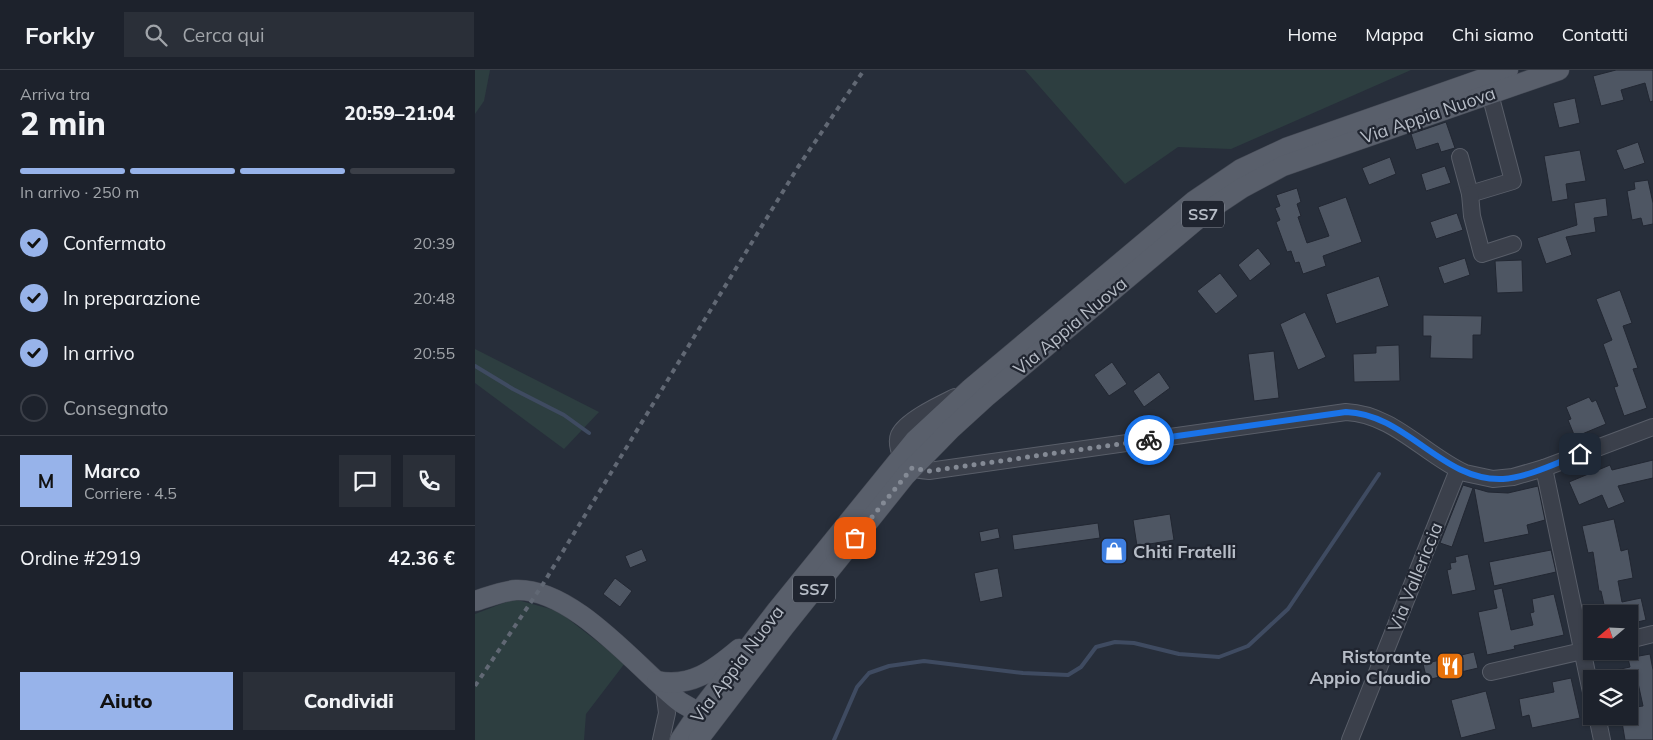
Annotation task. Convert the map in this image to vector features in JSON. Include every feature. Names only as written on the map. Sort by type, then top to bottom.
[{"type":"main road","name":"Via Appia Nuova","points":[[680,740],[709,711],[906,462],[915,440],[970,389],[1194,201],[1241,169],[1305,140],[1508,70]]},
{"type":"main road","name":"Via Appia Nuova","points":[[698,740],[709,711],[777,610],[906,462],[952,428],[985,397],[1206,212],[1222,200],[1283,166],[1559,70]]},
{"type":"main road","points":[[475,601],[516,590],[548,598],[586,618],[685,706],[709,711]]},
{"type":"main road","points":[[660,685],[686,682],[712,670],[751,638],[777,610]]},
{"type":"street","points":[[1470,194],[1513,181],[1490,94]]},
{"type":"street","points":[[1460,157],[1470,194],[1482,254],[1513,244]]},
{"type":"street","points":[[906,462],[929,471],[1346,412],[1360,414],[1391,427],[1458,470],[1478,477],[1500,479],[1543,468],[1653,427]]},
{"type":"street","points":[[1543,468],[1583,634]]},
{"type":"street","name":"Via Vallericcia","points":[[1350,740],[1458,470]]},
{"type":"street","points":[[1638,638],[1653,634]]},
{"type":"street","points":[[1491,672],[1583,652]]},
{"type":"street","points":[[660,685],[667,713],[661,740]]},
{"type":"street","points":[[1599,725],[1602,740]]},
{"type":"shaded area","points":[[475,70],[490,70],[484,101],[475,114]]},
{"type":"shaded area","points":[[1025,70],[1411,70],[1231,149],[1178,147],[1125,184]]},
{"type":"shaded area","points":[[475,349],[599,412],[564,449],[475,383]]},
{"type":"shaded area","points":[[514,599],[558,611],[625,663],[586,714],[584,740],[475,740],[475,614]]},
{"type":"building","points":[[1616,70],[1653,70],[1653,101],[1650,102],[1645,83],[1621,90],[1624,100],[1601,106],[1593,76]]},
{"type":"building","points":[[1575,98],[1580,123],[1559,128],[1553,103]]},
{"type":"building","points":[[1446,122],[1455,148],[1441,152],[1438,143],[1416,150],[1411,134]]},
{"type":"building","points":[[1638,142],[1645,163],[1624,170],[1616,150]]},
{"type":"building","points":[[1580,150],[1586,181],[1566,184],[1568,199],[1552,202],[1544,156]]},
{"type":"building","points":[[1390,157],[1396,174],[1369,185],[1362,168]]},
{"type":"building","points":[[1445,166],[1451,183],[1426,191],[1421,174]]},
{"type":"building","points":[[1648,180],[1653,203],[1653,224],[1643,226],[1641,218],[1632,220],[1627,191],[1635,189],[1634,182]]},
{"type":"building","points":[[1297,188],[1301,202],[1297,204],[1301,216],[1298,217],[1307,243],[1329,236],[1318,207],[1346,197],[1362,242],[1323,256],[1326,266],[1303,274],[1299,262],[1295,263],[1291,251],[1287,252],[1276,222],[1280,220],[1275,208],[1280,206],[1276,195]]},
{"type":"building","points":[[1606,198],[1608,216],[1594,218],[1596,232],[1566,237],[1572,255],[1546,264],[1537,238],[1577,225],[1574,203]]},
{"type":"building","points":[[1457,213],[1463,230],[1436,239],[1430,222]]},
{"type":"building","points":[[1258,248],[1271,264],[1250,281],[1238,265]]},
{"type":"building","points":[[1465,258],[1470,275],[1444,284],[1438,267]]},
{"type":"building","points":[[1522,260],[1523,292],[1497,293],[1495,261]]},
{"type":"building","points":[[1220,273],[1238,296],[1216,314],[1197,291]]},
{"type":"building","points":[[1379,276],[1389,306],[1336,324],[1326,294]]},
{"type":"building","points":[[1620,290],[1632,323],[1623,326],[1638,368],[1633,369],[1647,408],[1624,416],[1614,387],[1618,386],[1603,344],[1612,340],[1596,299]]},
{"type":"building","points":[[1305,312],[1326,357],[1298,370],[1280,324]]},
{"type":"building","points":[[1423,315],[1482,316],[1481,335],[1473,335],[1473,359],[1430,358],[1431,336],[1423,336]]},
{"type":"building","points":[[1399,345],[1400,381],[1354,382],[1353,354],[1376,353],[1376,346]]},
{"type":"building","points":[[1274,351],[1279,398],[1254,401],[1248,354]]},
{"type":"building","points":[[1112,362],[1127,384],[1109,396],[1094,375]]},
{"type":"building","points":[[1159,372],[1170,388],[1144,407],[1133,391]]},
{"type":"building","points":[[1589,397],[1592,402],[1596,400],[1606,424],[1575,437],[1568,420],[1571,419],[1566,407]]},
{"type":"building","points":[[1653,460],[1653,478],[1618,486],[1625,502],[1608,509],[1602,495],[1579,505],[1569,482],[1610,465],[1612,470]]},
{"type":"building","points":[[1463,485],[1473,488],[1452,547],[1440,543]]},
{"type":"building","points":[[1538,486],[1545,520],[1527,525],[1529,534],[1484,543],[1474,488],[1488,492],[1508,493]]},
{"type":"building","points":[[1170,514],[1174,540],[1137,546],[1133,520]]},
{"type":"building","points":[[1614,519],[1621,551],[1628,549],[1633,578],[1618,581],[1622,602],[1641,598],[1646,620],[1638,622],[1638,605],[1604,605],[1601,591],[1599,591],[1593,552],[1588,553],[1582,526]]},
{"type":"building","points":[[1098,523],[1100,538],[1014,550],[1012,535]]},
{"type":"building","points":[[998,528],[1000,538],[981,542],[979,532]]},
{"type":"building","points":[[642,549],[647,561],[630,568],[625,556]]},
{"type":"building","points":[[1551,550],[1556,572],[1494,586],[1489,562]]},
{"type":"building","points":[[1468,554],[1476,590],[1452,595],[1447,570],[1451,569],[1450,563],[1456,562],[1455,557]]},
{"type":"building","points":[[998,568],[1003,597],[980,602],[974,573]]},
{"type":"building","points":[[615,578],[632,591],[620,607],[603,594]]},
{"type":"building","points":[[1502,588],[1511,630],[1533,625],[1530,613],[1534,612],[1532,599],[1554,594],[1564,635],[1514,646],[1515,649],[1487,655],[1478,612],[1497,608],[1493,590]]},
{"type":"building","name":"Ristorante Appio Claudio","points":[[1474,652],[1478,668],[1427,680],[1423,664]]},
{"type":"building","points":[[1650,654],[1653,670],[1653,740],[1625,740],[1622,725],[1638,725],[1638,707],[1643,706],[1638,683],[1638,670],[1616,670],[1630,667],[1628,660],[1638,660],[1638,656]]},
{"type":"building","points":[[1571,678],[1580,718],[1532,728],[1529,715],[1522,717],[1519,699],[1554,692],[1552,682]]},
{"type":"building","points":[[1486,691],[1496,729],[1461,738],[1451,700]]},
{"type":"waterway","points":[[475,366],[513,389],[564,415],[589,433]]},
{"type":"waterway","points":[[834,740],[857,687],[869,673],[889,666],[924,661],[1023,673],[1068,675],[1081,667],[1096,647],[1115,642],[1134,643],[1179,654],[1219,657],[1248,646],[1288,609],[1379,474]]},
{"type":"railway","points":[[475,686],[543,584],[798,167],[864,70]]},
{"type":"way so far","points":[[855,538],[912,468],[929,471],[1149,440]]},
{"type":"place","name":"Chiti Fratelli","points":[[1114,551]]},
{"type":"place","name":"Ristorante Appio Claudio","points":[[1450,666]]},
{"type":"route","points":[[1149,440],[1346,412],[1360,414],[1402,432],[1458,470],[1472,476],[1493,479],[1513,477],[1580,454]]}]
